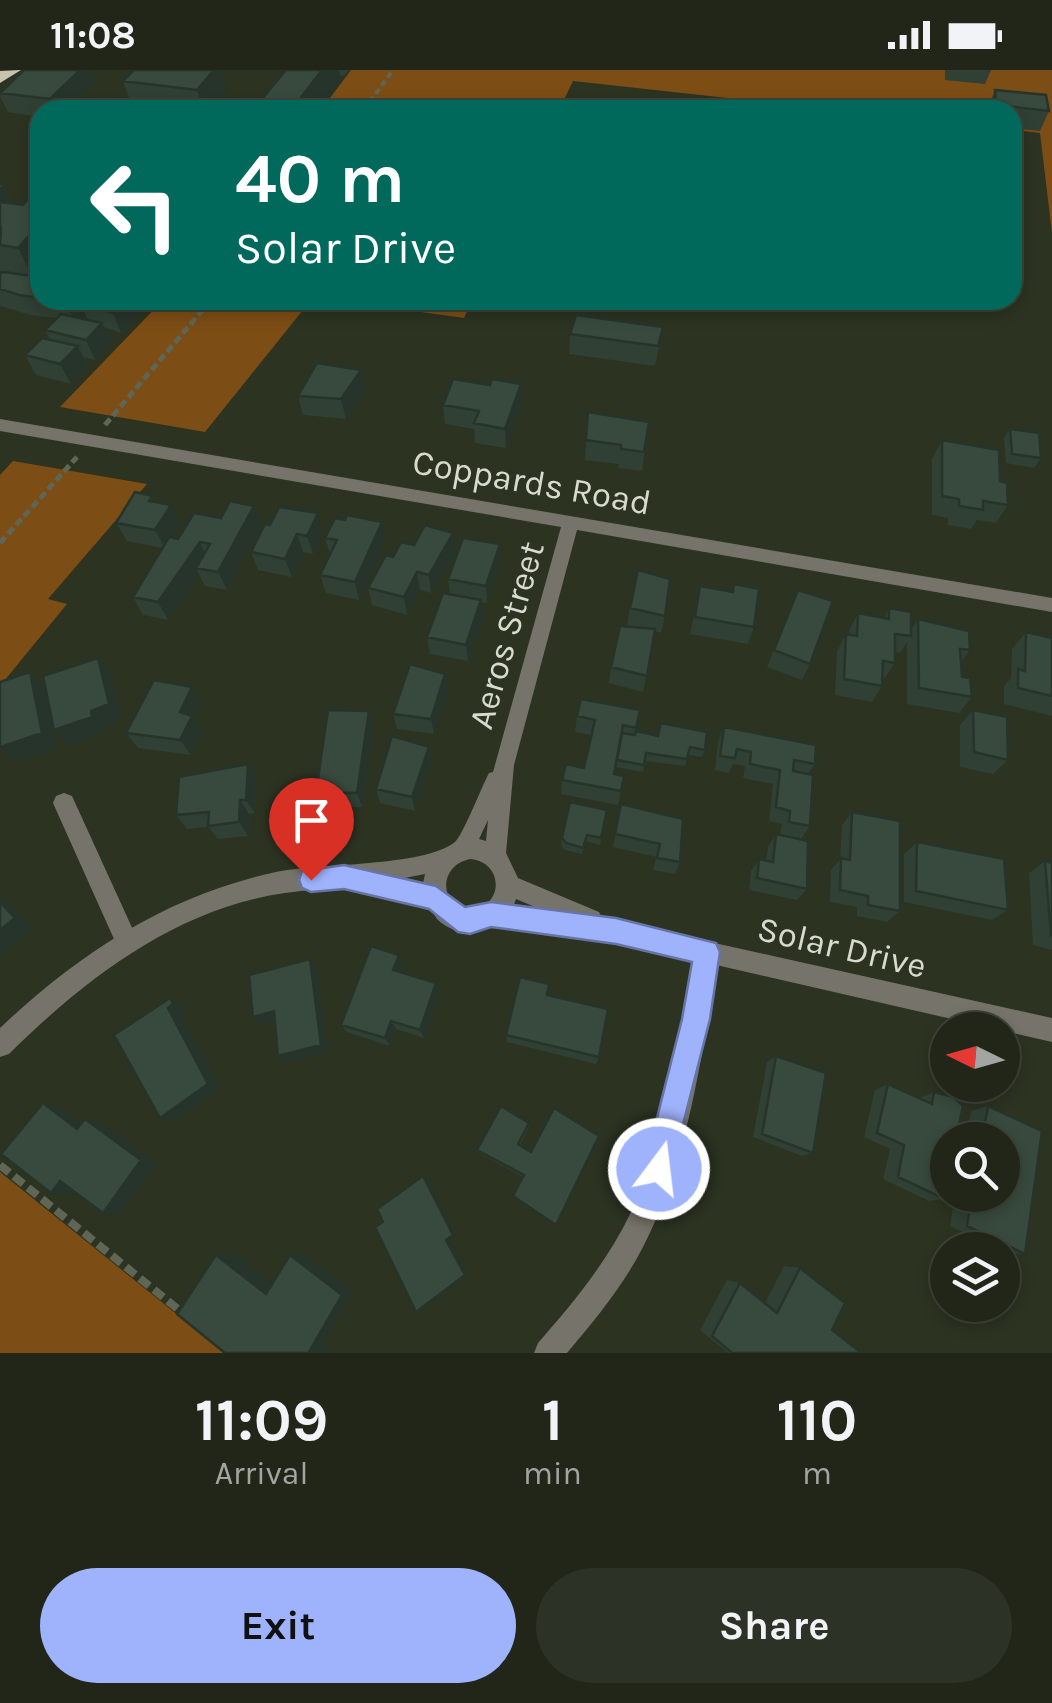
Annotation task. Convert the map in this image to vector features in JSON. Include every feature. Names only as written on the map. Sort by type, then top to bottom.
[{"type":"highway","points":[[0,78],[13,70]]},
{"type":"street","name":"Coppards Road","points":[[0,426],[1052,605]]},
{"type":"street","name":"Aeros Street","points":[[495,856],[504,765],[572,522]]},
{"type":"street","name":"Aeros Street","points":[[453,855],[504,765]]},
{"type":"street","points":[[64,803],[126,940]]},
{"type":"street","points":[[0,1045],[46,998],[126,940],[178,912],[224,896],[278,882],[344,877],[474,848],[495,856],[503,864],[509,885],[507,896],[491,914],[470,921],[458,919],[436,898],[344,877]]},
{"type":"street","points":[[436,898],[435,878],[453,855]]},
{"type":"street","name":"Solar Drive","points":[[509,885],[616,931]]},
{"type":"street","name":"Solar Drive","points":[[491,914],[616,931],[1052,1030]]},
{"type":"street","points":[[548,1353],[575,1323],[617,1262],[650,1202],[677,1102],[706,952]]},
{"type":"path","points":[[371,100],[393,70]]},
{"type":"path","points":[[0,1165],[200,1328]]},
{"type":"shaded area","points":[[351,70],[1052,70],[1052,233],[1040,133],[1022,131],[1022,100],[746,100],[573,81],[564,100],[328,100]]},
{"type":"shaded area","points":[[153,310],[303,310],[205,432],[60,407]]},
{"type":"shaded area","points":[[407,310],[468,310],[464,318]]},
{"type":"shaded area","points":[[13,461],[147,484],[48,599],[67,604],[0,686],[0,475]]},
{"type":"shaded area","points":[[0,1172],[225,1353],[0,1353]]},
{"type":"building","points":[[24,70],[80,70],[50,99],[0,93]]},
{"type":"building","points":[[134,70],[214,70],[197,90],[123,81]]},
{"type":"building","points":[[286,70],[322,70],[299,100],[261,100]]},
{"type":"building","points":[[995,90],[1046,95],[1049,111],[1022,108],[1022,100],[996,100]]},
{"type":"building","points":[[30,198],[30,234],[18,248],[0,245],[0,202],[23,205]]},
{"type":"building","points":[[0,274],[30,276],[30,297],[0,289]]},
{"type":"building","points":[[61,314],[102,323],[86,340],[45,330]]},
{"type":"building","points":[[576,315],[663,327],[658,346],[570,334]]},
{"type":"building","points":[[42,338],[78,346],[60,364],[25,355]]},
{"type":"building","points":[[317,363],[361,370],[341,399],[298,396]]},
{"type":"building","points":[[453,379],[490,385],[492,379],[521,384],[505,429],[474,423],[479,411],[443,405]]},
{"type":"building","points":[[588,412],[649,422],[644,452],[586,440]]},
{"type":"building","points":[[1010,429],[1039,433],[1041,458],[1012,454]]},
{"type":"building","points":[[942,440],[999,450],[1000,481],[1007,483],[1008,505],[983,501],[983,510],[959,506],[959,499],[942,496]]},
{"type":"building","points":[[135,492],[153,496],[149,501],[171,505],[155,530],[116,523]]},
{"type":"building","points":[[230,501],[254,506],[218,572],[196,568],[210,544],[200,542],[158,602],[133,597],[169,537],[178,539],[194,513],[221,518]]},
{"type":"building","points":[[279,507],[318,513],[307,536],[297,534],[285,559],[251,552],[265,524],[270,525]]},
{"type":"building","points":[[347,515],[382,522],[355,582],[320,575],[337,540],[325,538],[335,518],[345,520]]},
{"type":"building","points":[[425,525],[453,533],[429,575],[417,572],[404,597],[368,588],[386,555],[393,557],[401,542],[414,545]]},
{"type":"building","points":[[463,538],[500,544],[486,586],[448,579]]},
{"type":"building","points":[[638,570],[670,579],[665,616],[630,608]]},
{"type":"building","points":[[734,584],[759,589],[754,627],[695,617],[700,586],[733,592]]},
{"type":"building","points":[[798,590],[833,601],[810,664],[774,650]]},
{"type":"building","points":[[443,593],[481,600],[466,645],[427,637]]},
{"type":"building","points":[[889,608],[911,612],[911,636],[895,634],[895,663],[883,661],[882,686],[844,679],[846,634],[857,636],[858,613],[889,619]]},
{"type":"building","points":[[918,619],[969,631],[970,650],[960,649],[962,677],[970,678],[972,697],[919,688]]},
{"type":"building","points":[[620,626],[655,629],[647,676],[611,667]]},
{"type":"building","points":[[1026,632],[1052,638],[1052,696],[1018,688],[1018,669],[1025,671]]},
{"type":"building","points":[[98,658],[109,704],[91,711],[92,717],[54,730],[43,676]]},
{"type":"building","points":[[410,664],[445,674],[431,719],[393,714]]},
{"type":"building","points":[[30,672],[42,733],[0,747],[0,682]]},
{"type":"building","points":[[154,680],[192,687],[180,712],[192,716],[180,740],[126,733]]},
{"type":"building","points":[[581,699],[640,710],[636,728],[623,725],[614,774],[624,776],[621,791],[562,780],[566,764],[584,768],[595,720],[577,716]]},
{"type":"building","points":[[328,710],[369,711],[357,793],[316,792]]},
{"type":"building","points":[[973,710],[1007,717],[1008,760],[974,752]]},
{"type":"building","points":[[661,723],[707,732],[705,750],[690,747],[687,759],[646,753],[644,765],[617,760],[622,733],[635,735],[636,731],[658,736]]},
{"type":"building","points":[[724,727],[816,745],[815,764],[794,760],[793,771],[813,775],[810,826],[789,822],[790,811],[776,807],[780,770],[750,764],[751,752],[737,749],[735,758],[720,756]]},
{"type":"building","points":[[392,736],[429,747],[412,797],[376,789]]},
{"type":"building","points":[[248,764],[246,800],[240,800],[239,822],[208,826],[209,812],[176,815],[179,777]]},
{"type":"building","points":[[570,802],[607,810],[601,838],[587,835],[583,848],[562,838]]},
{"type":"building","points":[[621,804],[683,819],[680,862],[657,858],[660,844],[615,834]]},
{"type":"building","points":[[852,812],[900,821],[900,911],[868,905],[868,896],[840,890],[841,858],[850,860]]},
{"type":"building","points":[[776,834],[808,841],[807,889],[757,878],[759,859],[773,862]]},
{"type":"building","points":[[917,842],[1004,859],[1008,910],[916,891]]},
{"type":"building","points":[[1045,861],[1052,863],[1052,935],[1051,935]]},
{"type":"building","points":[[0,902],[15,918],[0,930]]},
{"type":"building","points":[[371,946],[399,955],[393,970],[436,983],[420,1030],[391,1021],[385,1038],[341,1025]]},
{"type":"building","points":[[310,959],[321,1045],[278,1056],[274,1011],[253,1017],[249,975]]},
{"type":"building","points":[[520,977],[549,984],[547,995],[608,1009],[599,1057],[506,1035]]},
{"type":"building","points":[[170,998],[173,1004],[168,1008],[208,1084],[160,1118],[114,1035]]},
{"type":"building","points":[[776,1056],[826,1073],[813,1153],[762,1134]]},
{"type":"building","points":[[888,1084],[932,1104],[959,1102],[963,1106],[960,1122],[930,1122],[930,1192],[898,1177],[904,1145],[877,1133]]},
{"type":"building","points":[[43,1103],[77,1129],[85,1119],[141,1160],[103,1213],[60,1181],[51,1193],[1,1154]]},
{"type":"building","points":[[501,1106],[529,1123],[518,1144],[531,1152],[554,1108],[599,1136],[556,1225],[513,1196],[524,1175],[477,1150]]},
{"type":"building","points":[[988,1106],[1042,1131],[1025,1254],[1020,1252],[1020,1232],[979,1232],[967,1226],[969,1212],[1020,1212],[1020,1122],[985,1122]]},
{"type":"building","points":[[423,1176],[453,1235],[446,1240],[465,1275],[416,1312],[375,1227],[383,1222],[377,1209]]},
{"type":"building","points":[[216,1255],[266,1294],[290,1255],[342,1295],[311,1353],[225,1353],[177,1314]]},
{"type":"building","points":[[800,1268],[845,1303],[832,1330],[859,1353],[732,1353],[712,1336],[740,1283],[777,1313]]},
{"type":"route","points":[[311,880],[344,877],[436,898],[441,907],[458,919],[481,920],[491,914],[616,931],[706,952],[696,1019],[659,1169]]}]
